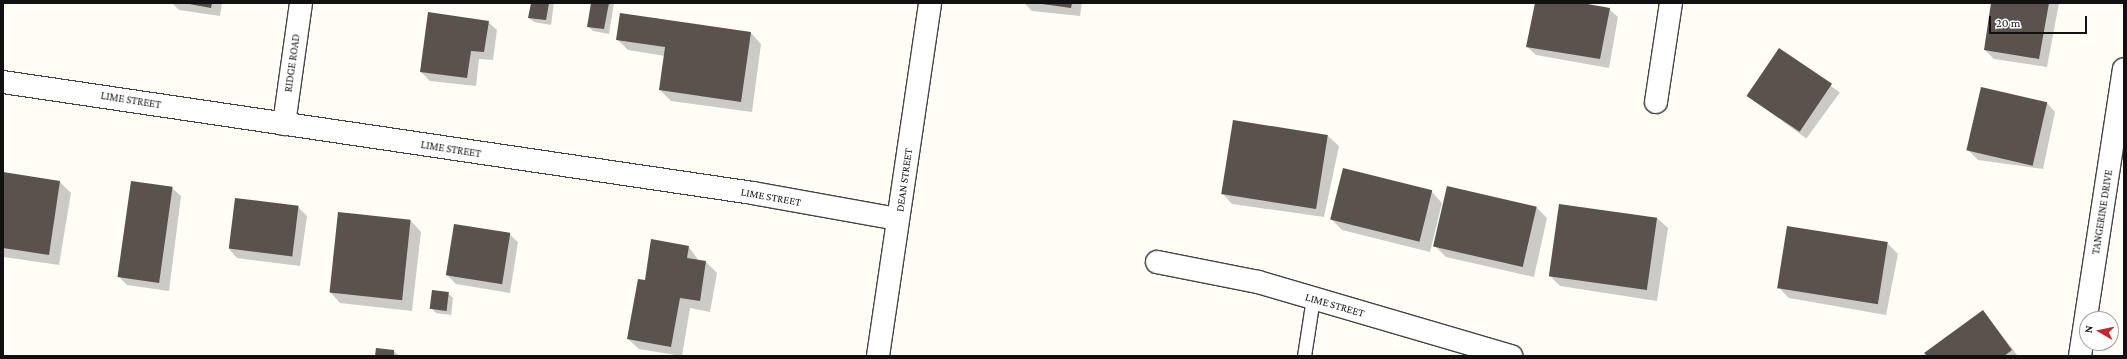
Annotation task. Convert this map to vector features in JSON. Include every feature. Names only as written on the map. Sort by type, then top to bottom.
[{"type":"street","name":"RIDGE ROAD","points":[[284,124],[301,3]]},
{"type":"street","name":"DEAN STREET","points":[[878,356],[930,3]]},
{"type":"street","points":[[1656,102],[1671,3]]},
{"type":"street","name":"TANGERINE DRIVE","points":[[2080,356],[2124,69]]},
{"type":"street","name":"LIME STREET","points":[[3,82],[753,193],[898,219]]},
{"type":"street","name":"LIME STREET","points":[[1157,262],[1258,282],[1511,356]]},
{"type":"lane","points":[[1304,356],[1313,298]]},
{"type":"building","points":[[184,3],[212,3],[211,8]]},
{"type":"building","points":[[531,3],[549,3],[546,20],[528,18]]},
{"type":"building","points":[[591,3],[609,3],[604,29],[587,27]]},
{"type":"building","points":[[1035,3],[1072,3],[1071,8]]},
{"type":"building","points":[[1535,3],[1582,3],[1610,8],[1600,59],[1526,47]]},
{"type":"building","points":[[1991,3],[2049,3],[2039,59],[1984,50]]},
{"type":"building","points":[[428,12],[489,21],[484,52],[471,51],[467,78],[420,72]]},
{"type":"building","points":[[620,13],[751,32],[741,102],[659,90],[665,47],[616,40]]},
{"type":"building","points":[[1779,48],[1832,84],[1800,132],[1747,96]]},
{"type":"building","points":[[1981,87],[2047,102],[2033,166],[1966,150]]},
{"type":"building","points":[[1233,120],[1328,135],[1316,209],[1221,194]]},
{"type":"building","points":[[1343,168],[1432,190],[1419,242],[1330,219]]},
{"type":"building","points":[[3,172],[60,181],[49,255],[3,248]]},
{"type":"building","points":[[131,181],[173,187],[159,283],[118,277]]},
{"type":"building","points":[[1447,186],[1537,207],[1523,267],[1433,246]]},
{"type":"building","points":[[235,198],[299,206],[292,256],[229,249]]},
{"type":"building","points":[[1559,204],[1657,218],[1647,290],[1549,276]]},
{"type":"building","points":[[338,212],[411,220],[402,300],[330,293]]},
{"type":"building","points":[[454,224],[510,233],[502,284],[446,275]]},
{"type":"building","points":[[1787,226],[1888,242],[1878,304],[1777,288]]},
{"type":"building","points":[[651,239],[689,246],[687,258],[706,261],[700,301],[680,298],[671,347],[627,339],[638,279],[645,280]]},
{"type":"building","points":[[432,290],[449,292],[447,311],[430,309]]},
{"type":"building","points":[[1983,310],[2012,350],[2004,356],[1927,356],[1924,353]]},
{"type":"building","points":[[376,348],[394,350],[394,356],[375,356]]}]
